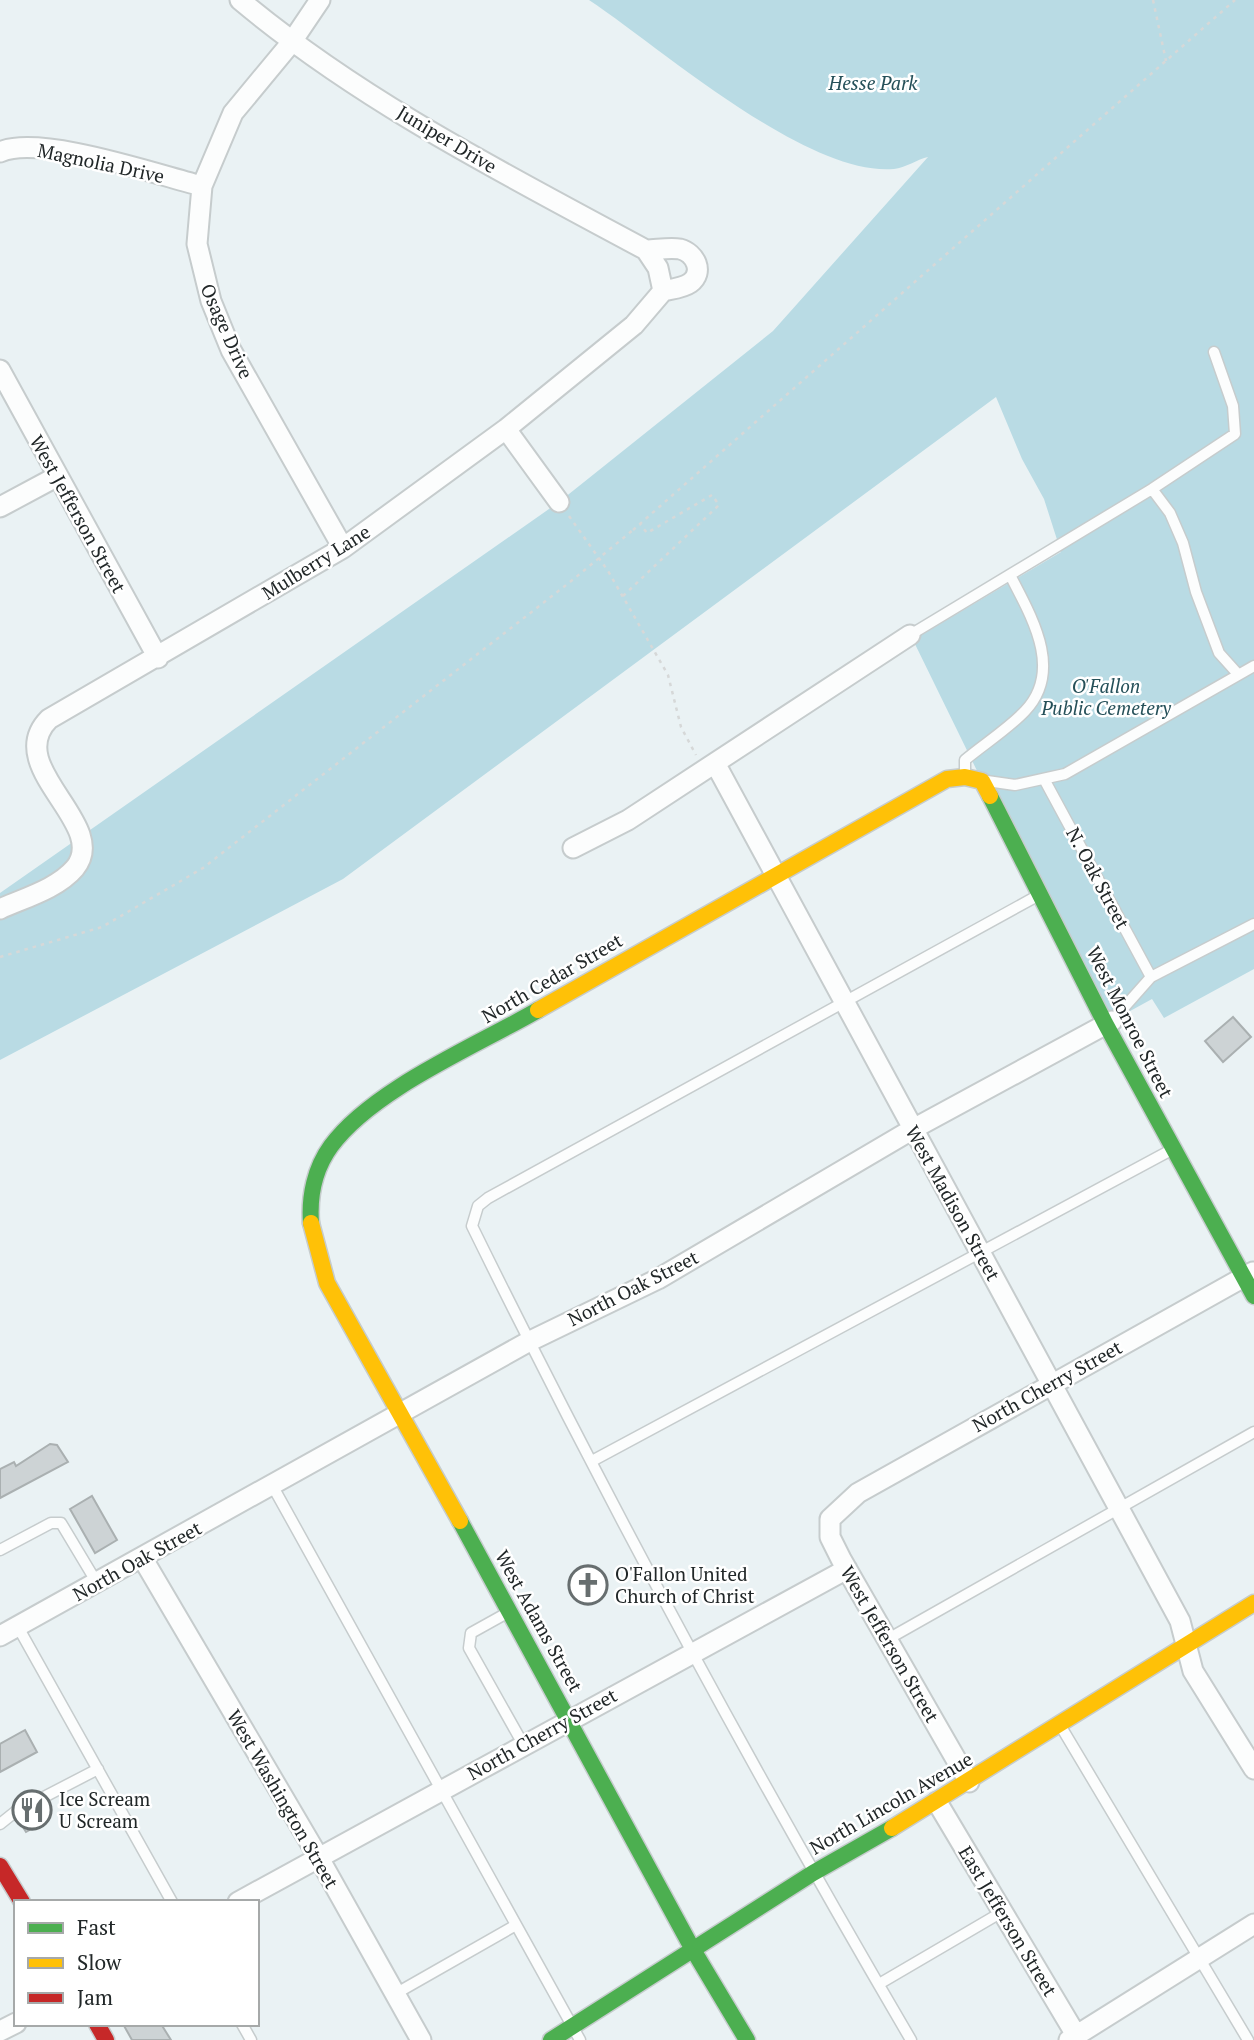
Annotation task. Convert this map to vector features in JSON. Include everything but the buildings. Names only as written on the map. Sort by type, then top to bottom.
[{"type":"street","name":"Juniper Drive","points":[[240,0],[291,43],[471,155],[646,250],[658,268],[663,291]]},
{"type":"street","name":"Osage Drive","points":[[320,0],[291,43],[233,113],[202,186],[197,244],[211,302],[231,350],[343,548]]},
{"type":"street","name":"Magnolia Drive","points":[[0,152],[22,146],[58,150],[202,186]]},
{"type":"street","name":"Mulberry Lane","points":[[0,909],[67,876],[76,866],[83,851],[81,835],[38,758],[36,742],[39,729],[49,719],[343,548],[506,429],[634,325],[663,291],[690,283],[696,276],[698,264],[693,257],[680,250],[646,250]]},
{"type":"street","name":"West Jefferson Street","points":[[0,370],[56,477],[158,658]]},
{"type":"street","points":[[506,429],[559,502]]},
{"type":"street","points":[[0,507],[56,477]]},
{"type":"street","points":[[573,848],[628,820],[910,635]]},
{"type":"street","name":"West Madison Street","points":[[710,767],[846,1001],[1180,1621],[1193,1671],[1254,1769]]},
{"type":"street","points":[[965,777],[982,781]]},
{"type":"street","name":"North Cedar Street","points":[[345,1316],[313,1248],[309,1217],[315,1179],[330,1147],[353,1122],[412,1083],[773,874],[947,779],[965,777]]},
{"type":"street","name":"West Monroe Street","points":[[982,781],[1174,1149],[1248,1274],[1254,1296]]},
{"type":"street","name":"North Oak Street","points":[[0,1636],[143,1559],[399,1412],[528,1342],[658,1279],[913,1129],[1108,1022]]},
{"type":"street","name":"North Cherry Street","points":[[842,1505],[858,1493],[1248,1274]]},
{"type":"street","name":"West Adams Street","points":[[345,1316],[570,1719],[692,1948],[747,2040]]},
{"type":"street","name":"West Jefferson Street","points":[[842,1505],[830,1519],[830,1537],[969,1782]]},
{"type":"street","name":"West Washington Street","points":[[143,1559],[421,2040]]},
{"type":"street","name":"North Cherry Street","points":[[242,1900],[847,1569]]},
{"type":"street","name":"North Lincoln Avenue","points":[[551,2040],[576,2033],[692,1948],[813,1873],[937,1802],[1254,1603]]},
{"type":"street","name":"East Jefferson Street","points":[[937,1802],[1075,2039]]},
{"type":"street","points":[[0,1866],[21,1900]]},
{"type":"street","points":[[1075,2039],[1254,1924]]},
{"type":"lane","points":[[910,635],[1152,489],[1235,434],[1233,406],[1214,352]]},
{"type":"lane","points":[[1152,489],[1170,513],[1183,543],[1196,592],[1219,653],[1237,673]]},
{"type":"lane","points":[[965,777],[965,760],[1025,711],[1038,690],[1044,668],[1037,628],[1010,575]]},
{"type":"lane","points":[[982,781],[1015,785],[1065,774],[1237,673],[1254,666]]},
{"type":"lane","name":"N. Oak Street","points":[[1044,779],[1152,977]]},
{"type":"lane","points":[[911,2040],[813,1873],[693,1653],[528,1342],[471,1226],[478,1206],[1042,894]]},
{"type":"lane","name":"North Oak Street","points":[[1108,1022],[1152,977],[1254,923]]},
{"type":"lane","points":[[592,1461],[1174,1149]]},
{"type":"lane","points":[[888,1640],[1254,1432]]},
{"type":"lane","points":[[272,1485],[576,2033]]},
{"type":"lane","points":[[0,1550],[51,1523],[61,1522],[98,1584]]},
{"type":"lane","points":[[509,1612],[471,1633],[469,1648],[523,1744]]},
{"type":"lane","points":[[18,1627],[171,1900]]},
{"type":"lane","points":[[1060,1725],[1248,2040]]},
{"type":"lane","points":[[0,1824],[47,1793],[98,1769]]},
{"type":"lane","points":[[878,1984],[1002,1912]]},
{"type":"lane","points":[[395,1994],[516,1925]]},
{"type":"path","points":[[1153,0],[1166,61]]},
{"type":"path","points":[[0,957],[102,928],[202,868],[633,530],[1235,0]]},
{"type":"path","points":[[624,596],[719,505],[712,495],[647,533],[640,524]]},
{"type":"path","points":[[559,502],[624,596],[668,675],[681,727],[710,767]]},
{"type":"green space","points":[[589,0],[1254,0],[1254,969],[1164,1018],[1152,999],[1112,1021],[982,781],[913,640],[1061,552],[1044,499],[1022,459],[996,397],[343,879],[0,1060],[0,893],[559,502],[773,331],[928,157],[894,169],[859,166],[820,153],[778,132],[736,106]]},
{"type":"traffic: fast","points":[[990,796],[1105,1023],[1254,1296]]},
{"type":"traffic: fast","points":[[311,1223],[312,1193],[317,1173],[325,1155],[349,1125],[399,1087],[538,1010]]},
{"type":"traffic: fast","points":[[460,1521],[692,1948],[747,2040]]},
{"type":"traffic: fast","points":[[551,2040],[813,1873],[892,1828]]},
{"type":"traffic: slow","points":[[538,1010],[947,779],[965,777],[982,781],[990,796]]},
{"type":"traffic: slow","points":[[311,1223],[327,1283],[460,1521]]},
{"type":"traffic: slow","points":[[892,1828],[1254,1603]]},
{"type":"traffic: jam","points":[[0,1866],[21,1900]]},
{"type":"traffic: jam","points":[[98,2026],[106,2040]]},
{"type":"place","name":"O'Fallon United Church of Christ","points":[[588,1585]]},
{"type":"place","name":"Ice Scream U Scream","points":[[32,1810]]},
{"type":"park label","name":"Hesse Park","points":[[873,83]]},
{"type":"park label","name":"O'Fallon Public Cemetery","points":[[1106,697]]}]
